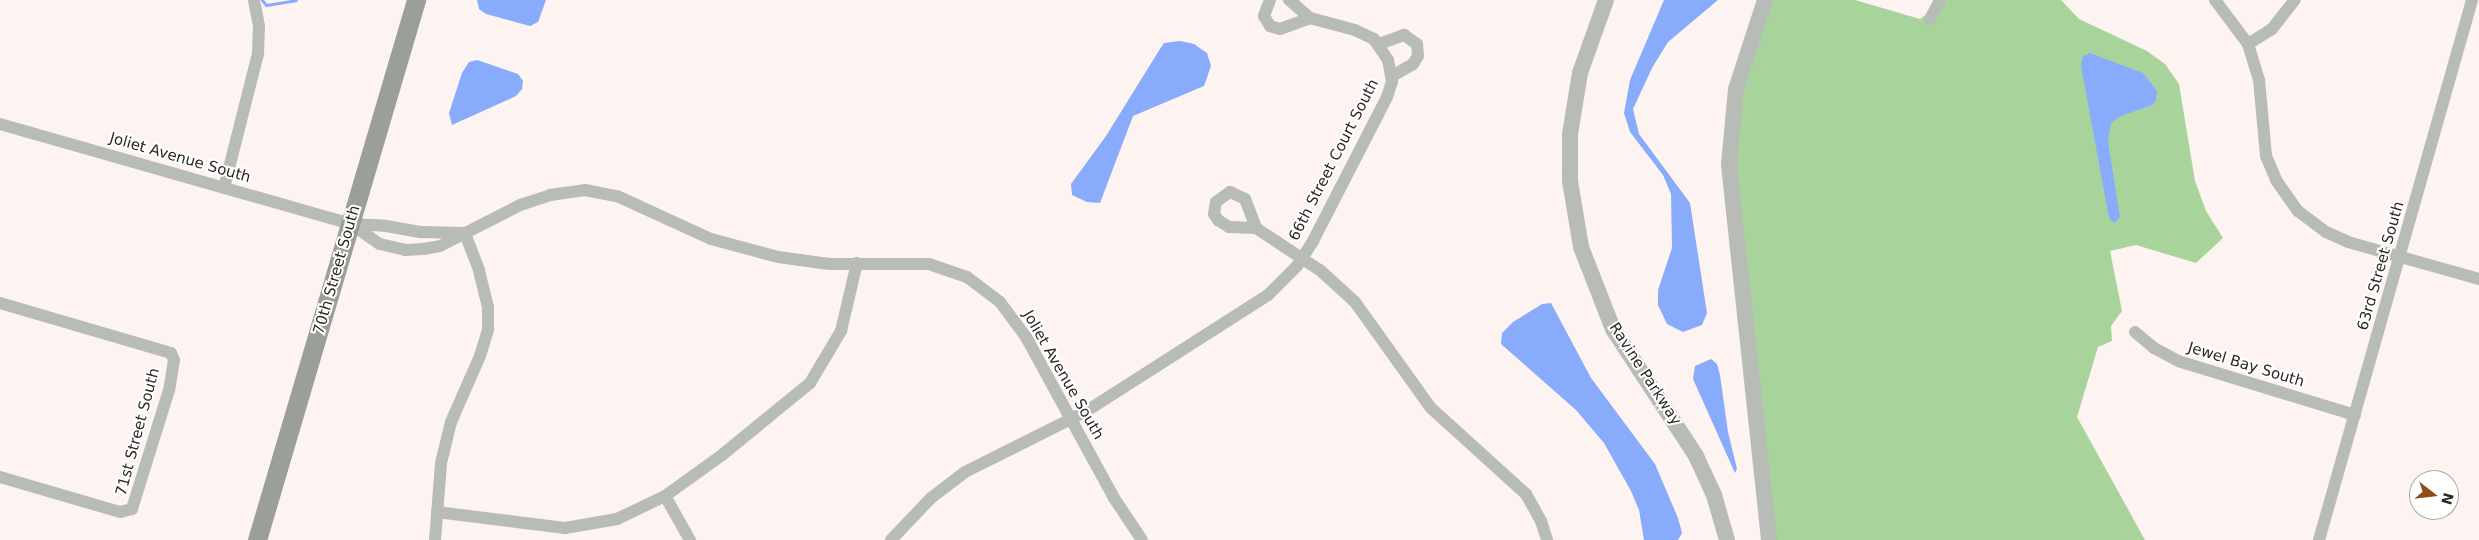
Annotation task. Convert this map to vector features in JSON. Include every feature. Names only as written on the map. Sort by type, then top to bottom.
[{"type":"main road","name":"70th Street South","points":[[257,540],[416,0]]},
{"type":"street","points":[[224,188],[258,54],[259,26],[254,0]]},
{"type":"street","points":[[1270,0],[1264,16],[1273,28],[1284,28],[1310,18]]},
{"type":"street","points":[[1289,0],[1310,18],[1363,33],[1379,44]]},
{"type":"street","name":"Ravine Parkway","points":[[1606,0],[1580,73],[1571,127],[1570,181],[1581,246],[1613,329],[1696,456],[1714,496],[1727,540]]},
{"type":"street","points":[[1765,0],[1736,88],[1730,165],[1768,540]]},
{"type":"street","points":[[1930,19],[1940,0]]},
{"type":"street","points":[[2215,0],[2248,44],[2259,80],[2266,156],[2284,193],[2302,215],[2326,232],[2400,257],[2479,279]]},
{"type":"street","points":[[2248,44],[2272,28],[2295,0]]},
{"type":"street","name":"63rd Street South","points":[[2319,540],[2472,0]]},
{"type":"street","name":"66th Street Court South","points":[[891,540],[939,490],[965,472],[1072,419],[1268,295],[1303,258],[1387,97],[1392,76],[1379,44],[1404,35],[1417,44],[1418,56],[1413,64],[1392,76]]},
{"type":"street","name":"Joliet Avenue South","points":[[0,124],[351,224],[386,226],[421,232],[465,233]]},
{"type":"street","name":"Joliet Avenue South","points":[[351,224],[380,244],[405,250],[440,246],[520,205],[564,192],[585,190],[617,196],[711,239],[778,257],[830,264],[929,264],[967,277],[1000,302],[1026,337],[1114,498],[1142,540]]},
{"type":"street","points":[[1256,228],[1303,258],[1355,302],[1431,408],[1526,494],[1541,521],[1547,540]]},
{"type":"street","points":[[435,540],[441,463],[451,422],[480,356],[488,330],[488,307],[479,270],[465,233]]},
{"type":"street","points":[[437,512],[565,528],[617,519],[665,496],[722,455],[810,383],[841,331],[850,305],[857,263]]},
{"type":"street","name":"71st Street South","points":[[0,303],[171,353],[174,360],[169,390],[135,506],[123,511],[0,477]]},
{"type":"street","name":"Jewel Bay South","points":[[2135,332],[2154,348],[2178,361],[2355,415]]},
{"type":"street","points":[[665,496],[690,540]]},
{"type":"green space","points":[[1772,0],[1855,0],[1920,19],[1947,0],[2061,0],[2079,19],[2147,51],[2165,64],[2179,84],[2195,181],[2206,211],[2223,238],[2196,263],[2136,245],[2110,251],[2122,311],[2111,326],[2112,341],[2098,347],[2077,417],[2145,540],[1775,540],[1736,172],[1741,99]]},
{"type":"water","points":[[477,0],[546,0],[538,22],[530,26],[486,14],[479,9]]},
{"type":"water","points":[[1664,0],[1718,0],[1668,42],[1652,68],[1633,109],[1639,134],[1690,203],[1707,313],[1702,325],[1683,332],[1667,324],[1658,305],[1658,290],[1672,248],[1671,194],[1663,175],[1630,132],[1624,113],[1630,80]]},
{"type":"water","points":[[1180,41],[1194,44],[1207,53],[1211,66],[1204,86],[1133,116],[1100,203],[1087,202],[1072,195],[1071,184],[1106,136],[1164,43]]},
{"type":"water","points":[[2090,53],[2143,73],[2157,91],[2156,101],[2152,105],[2121,116],[2111,123],[2108,142],[2120,217],[2114,223],[2109,218],[2081,66],[2083,56]]},
{"type":"water","points":[[477,60],[518,74],[523,81],[522,89],[516,96],[452,125],[449,113],[462,73],[469,62]]},
{"type":"water","points":[[1551,303],[1591,378],[1655,464],[1678,518],[1682,533],[1678,540],[1644,540],[1639,510],[1631,491],[1604,443],[1576,410],[1501,344],[1502,333],[1513,322],[1542,304]]},
{"type":"water","points":[[1711,359],[1717,364],[1720,375],[1728,432],[1737,469],[1735,473],[1693,379],[1695,366]]},
{"type":"waterway","points":[[262,0],[266,5],[296,0]]}]
